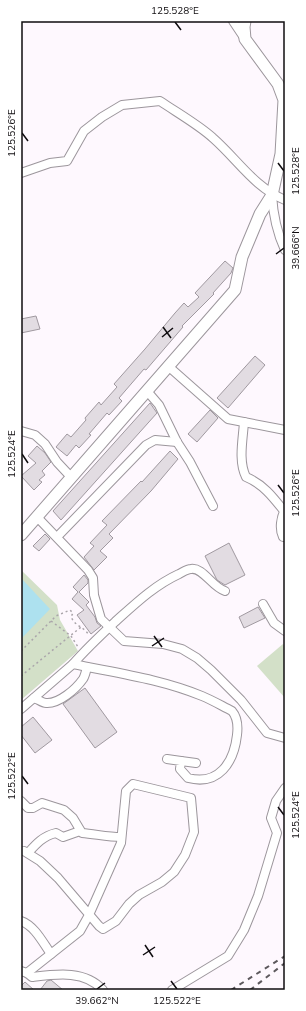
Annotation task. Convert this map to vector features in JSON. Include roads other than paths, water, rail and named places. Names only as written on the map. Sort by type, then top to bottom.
[{"type":"street","points":[[233,21],[278,84],[284,100],[281,154],[272,195],[273,209],[280,240],[285,250]]},
{"type":"street","points":[[245,21],[245,39]]},
{"type":"street","points":[[21,173],[50,163],[67,161],[84,131],[102,117],[122,105],[160,101],[212,137],[252,179],[272,195],[285,200]]},
{"type":"street","points":[[21,535],[235,290],[242,257],[260,214],[272,195]]},
{"type":"street","points":[[168,366],[228,419],[285,430]]},
{"type":"street","points":[[147,391],[159,405],[177,442],[190,462],[214,506]]},
{"type":"street","points":[[244,422],[242,452],[244,472],[246,477],[256,481],[265,488],[285,510],[282,515],[281,532],[282,537],[285,537]]},
{"type":"street","points":[[21,431],[35,435],[45,444],[57,462],[71,478]]},
{"type":"street","points":[[57,537],[146,444],[155,440],[177,442]]},
{"type":"street","points":[[37,517],[88,570],[93,578],[94,595],[101,619],[109,628],[124,641],[163,644],[182,649],[197,658],[241,700],[266,733],[285,738]]},
{"type":"street","points":[[21,709],[74,664],[84,651],[138,600],[158,585],[191,569],[201,571],[219,590],[225,592]]},
{"type":"street","points":[[263,604],[274,623],[285,630]]},
{"type":"street","points":[[74,664],[156,681],[177,687],[203,696],[232,711],[236,720],[236,742],[233,755],[224,769],[212,777],[192,779],[184,775],[180,769],[181,761]]},
{"type":"street","points":[[34,698],[45,703],[54,702],[61,699],[84,678],[87,667]]},
{"type":"street","points":[[167,759],[196,763]]},
{"type":"street","points":[[80,831],[63,838],[56,833],[48,835],[26,852],[40,861],[58,878],[89,915],[103,929],[116,921],[129,904],[139,895],[162,882],[174,872],[185,855],[194,832],[191,798],[133,784],[126,791],[121,843],[89,915],[80,931],[51,954],[24,972],[32,977],[48,975],[83,976],[92,980],[103,990]]},
{"type":"street","points":[[172,990],[228,956],[244,930],[258,896],[277,833],[271,818],[276,801],[285,788]]},
{"type":"street","points":[[21,800],[28,808],[33,808],[42,803],[64,810],[73,818],[82,834],[121,837]]},
{"type":"street","points":[[21,921],[31,928],[51,954]]},
{"type":"water","points":[[21,578],[50,609],[21,639]]},
{"type":"railway","points":[[231,990],[285,956]]},
{"type":"railway","points":[[250,990],[285,963]]}]
